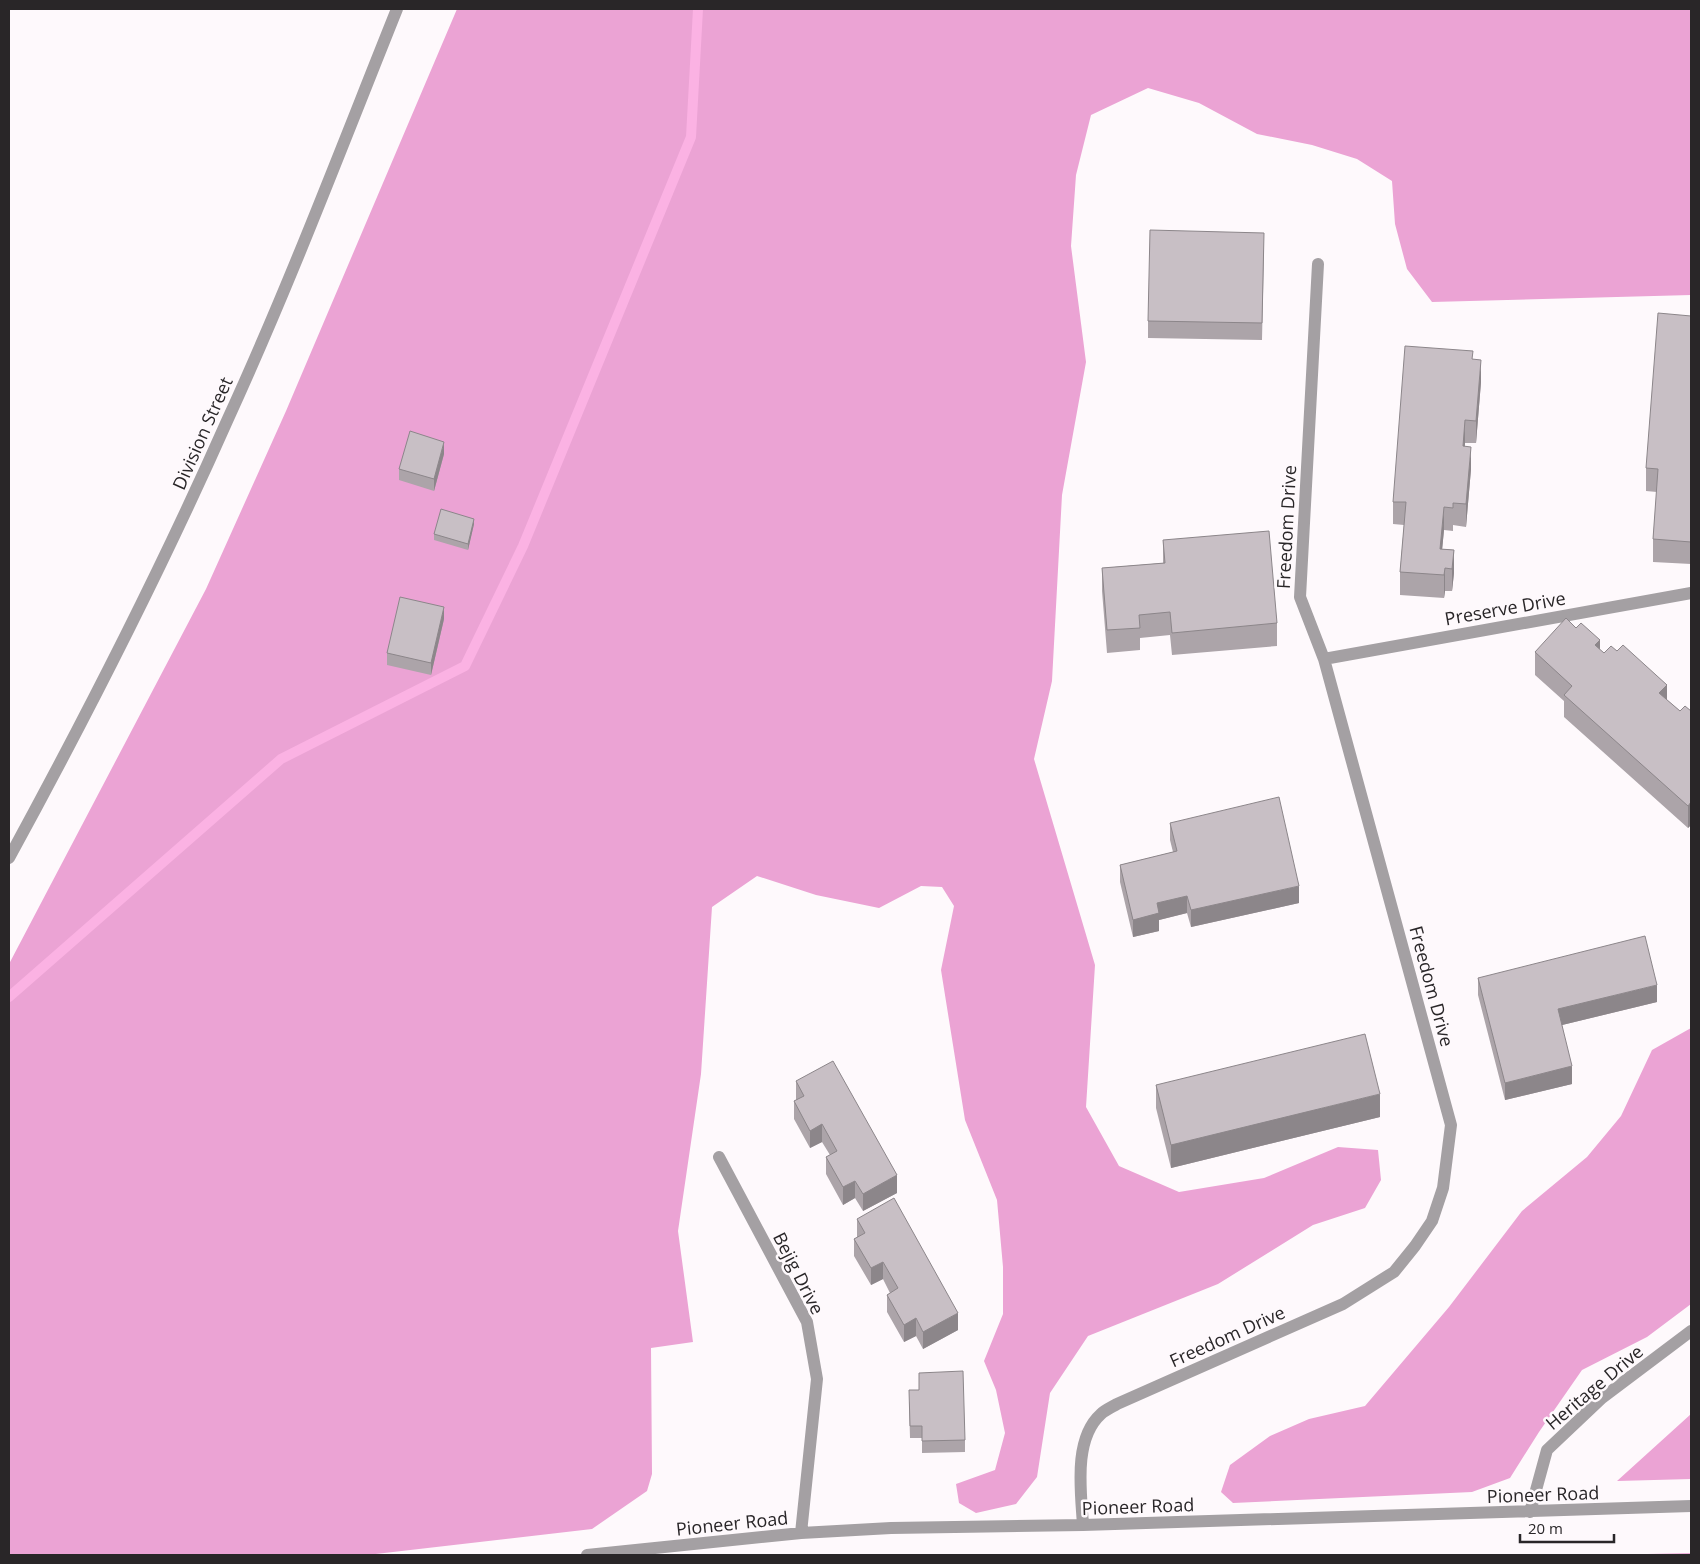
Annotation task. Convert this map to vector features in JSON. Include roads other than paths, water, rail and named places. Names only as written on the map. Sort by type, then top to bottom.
[{"type":"street","name":"Division Street","points":[[9,858],[70,747],[178,530],[272,320],[398,9]]},
{"type":"street","name":"Freedom Drive","points":[[1083,1525],[1080,1470],[1082,1449],[1088,1432],[1100,1414],[1117,1404],[1343,1304],[1380,1282],[1394,1272],[1432,1221],[1443,1188],[1451,1125],[1324,659],[1300,597],[1318,264]]},
{"type":"street","name":"Preserve Drive","points":[[1324,659],[1691,592]]},
{"type":"street","name":"Bejig Drive","points":[[719,1157],[807,1322],[817,1379],[802,1533]]},
{"type":"street","name":"Heritage Drive","points":[[1530,1512],[1547,1450],[1602,1398],[1691,1332]]},
{"type":"street","name":"Pioneer Road","points":[[587,1555],[694,1550],[802,1533],[891,1528],[1083,1525],[1691,1506]]},
{"type":"waterway","points":[[9,997],[281,759],[465,666],[523,546],[691,137],[698,9]]}]
